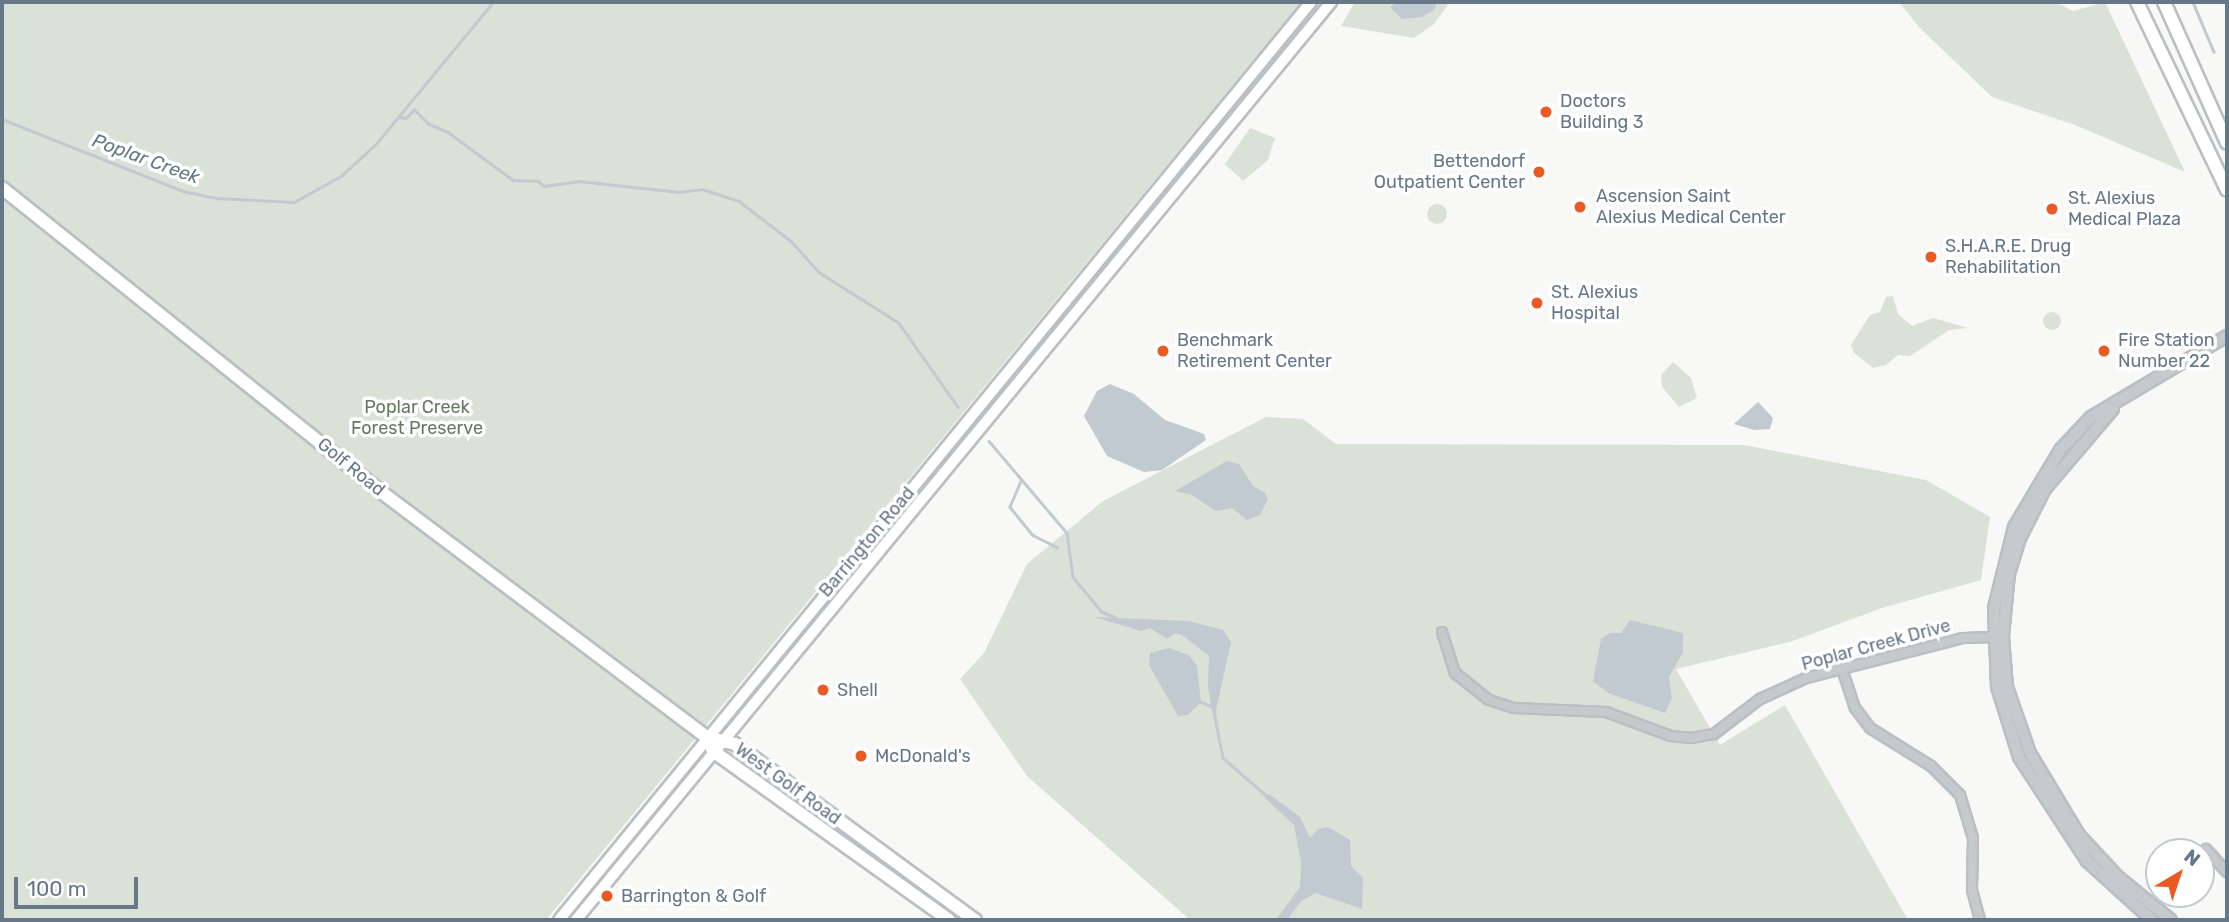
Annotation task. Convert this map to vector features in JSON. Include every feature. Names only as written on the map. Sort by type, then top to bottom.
[{"type":"main road","name":"Barrington Road","points":[[559,920],[1311,2]]},
{"type":"main road","name":"Barrington Road","points":[[576,920],[1191,176],[1331,2]]},
{"type":"main road","points":[[2137,2],[2227,190]]},
{"type":"main road","points":[[2164,2],[2227,143]]},
{"type":"main road","name":"Golf Road","points":[[2,188],[380,491],[707,737]]},
{"type":"main road","name":"West Golf Road","points":[[949,920],[713,751],[707,737],[724,738],[975,920]]},
{"type":"street","points":[[2152,920],[2087,861],[2019,757],[1997,687],[2001,567],[2016,521],[2060,450],[2091,417],[2227,336]]},
{"type":"street","name":"Poplar Creek Drive","points":[[1442,632],[1455,673],[1489,700],[1514,708],[1606,712],[1671,736],[1691,738],[1714,734],[1760,699],[1806,678],[1963,638],[1998,637]]},
{"type":"street","points":[[1998,637],[2015,719],[2045,781],[2079,835],[2118,877],[2171,920]]},
{"type":"street","points":[[1842,669],[1856,708],[1870,728],[1931,766],[1959,796],[1973,838],[1972,890],[1980,920]]},
{"type":"street","points":[[2215,859],[2227,872]]},
{"type":"green space","name":"Poplar Creek Forest Preserve","points":[[2,2],[1301,2],[546,920],[2,920]]},
{"type":"green space","points":[[1355,2],[1450,2],[1434,24],[1414,38],[1341,26]]},
{"type":"green space","points":[[1899,2],[2055,2],[2073,11],[2105,2],[2185,172],[2075,125],[1992,97],[1919,27]]},
{"type":"green space","points":[[1250,128],[1275,138],[1268,160],[1243,181],[1225,164]]},
{"type":"green space","points":[[1437,204],[1444,207],[1447,214],[1444,221],[1437,224],[1430,221],[1427,214],[1430,207]]},
{"type":"green space","points":[[1893,296],[1898,314],[1912,326],[1933,318],[1968,328],[1949,330],[1910,356],[1898,355],[1886,365],[1873,368],[1854,353],[1851,345],[1870,315],[1880,312],[1886,297]]},
{"type":"green space","points":[[2052,312],[2058,315],[2061,321],[2058,327],[2052,330],[2046,327],[2043,321],[2046,315]]},
{"type":"green space","points":[[1673,362],[1691,378],[1697,398],[1679,407],[1662,387],[1661,375]]},
{"type":"green space","points":[[1266,417],[1303,419],[1336,444],[1744,445],[1926,480],[1990,517],[1981,580],[1882,608],[1790,642],[1676,669],[1720,745],[1785,705],[1908,920],[1190,920],[1027,776],[960,679],[984,653],[1027,564],[1103,501]]},
{"type":"shaded area","points":[[1397,2],[1437,2],[1434,10],[1422,17],[1402,19],[1390,7]]},
{"type":"shaded area","points":[[1110,384],[1134,394],[1165,420],[1204,434],[1206,440],[1162,470],[1144,472],[1107,456],[1084,416],[1097,391]]},
{"type":"shaded area","points":[[1758,402],[1773,418],[1770,429],[1754,430],[1734,424]]},
{"type":"shaded area","points":[[1227,461],[1239,464],[1253,486],[1265,493],[1268,499],[1260,515],[1247,520],[1232,508],[1215,511],[1192,495],[1175,491]]},
{"type":"shaded area","points":[[1094,617],[1189,621],[1223,630],[1231,642],[1216,710],[1218,740],[1208,688],[1209,656],[1182,635],[1175,633],[1167,639],[1150,628],[1141,631]]},
{"type":"shaded area","points":[[1630,620],[1683,633],[1683,652],[1669,677],[1672,698],[1665,713],[1608,693],[1593,681],[1601,639],[1610,633],[1621,633]]},
{"type":"shaded area","points":[[1169,648],[1189,655],[1197,666],[1201,702],[1188,715],[1178,716],[1149,665],[1150,653]]},
{"type":"shaded area","points":[[1269,794],[1300,817],[1310,838],[1318,829],[1328,827],[1350,840],[1351,866],[1363,878],[1362,909],[1316,893],[1301,901],[1287,920],[1276,920],[1300,887],[1301,862],[1294,825],[1265,798]]},
{"type":"waterway","name":"Poplar Creek","points":[[2,119],[183,191],[217,198],[294,202],[341,176],[376,144],[493,2]]},
{"type":"waterway","points":[[2193,2],[2214,52]]},
{"type":"waterway","points":[[398,117],[406,118],[414,109],[429,124],[448,132],[513,180],[538,181],[544,186],[578,181],[679,192],[702,189],[739,201],[791,241],[819,272],[899,323],[958,407]]},
{"type":"waterway","points":[[989,441],[1067,533],[1073,577],[1102,612],[1115,617]]},
{"type":"waterway","points":[[1021,481],[1010,507],[1033,535],[1057,547]]},
{"type":"waterway","points":[[1201,702],[1211,706]]},
{"type":"waterway","points":[[1212,702],[1223,758],[1267,796]]},
{"type":"place","name":"Doctors Building 3","points":[[1546,112]]},
{"type":"place","name":"Bettendorf Outpatient Center","points":[[1539,172]]},
{"type":"place","name":"Ascension Saint Alexius Medical Center","points":[[1580,207]]},
{"type":"place","name":"St. Alexius Medical Plaza","points":[[2052,209]]},
{"type":"place","name":"S.H.A.R.E. Drug Rehabilitation","points":[[1931,257]]},
{"type":"place","name":"St. Alexius Hospital","points":[[1537,303]]},
{"type":"place","name":"Benchmark Retirement Center","points":[[1163,351]]},
{"type":"place","name":"Fire Station Number 22","points":[[2104,351]]},
{"type":"place","name":"Shell","points":[[823,690]]},
{"type":"place","name":"McDonald's","points":[[861,756]]},
{"type":"place","name":"Barrington & Golf","points":[[607,896]]}]
